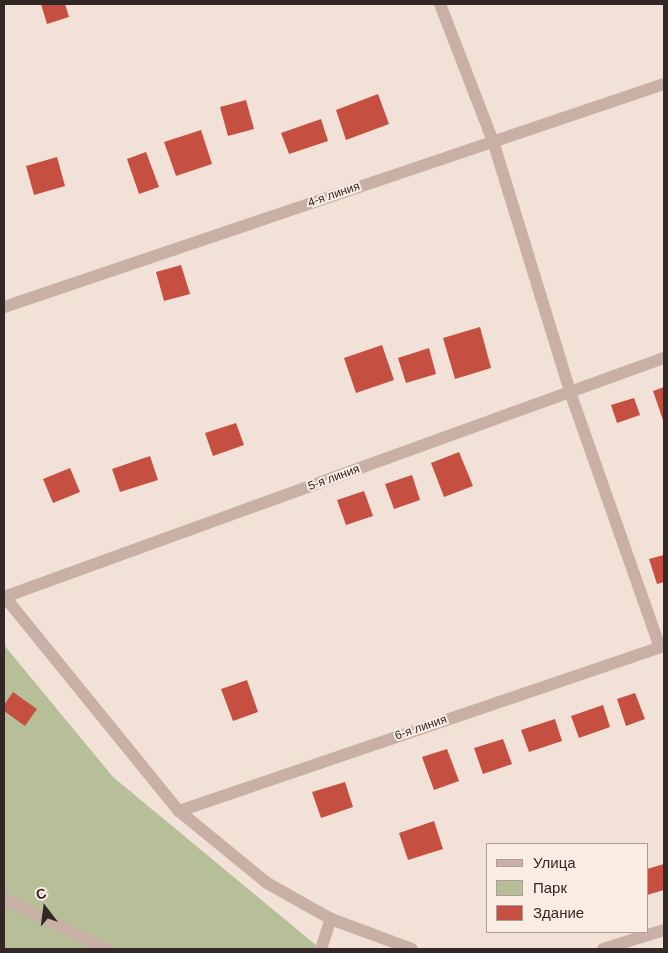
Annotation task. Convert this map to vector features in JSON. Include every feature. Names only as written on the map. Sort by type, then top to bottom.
[{"type":"street","points":[[440,4],[493,141],[570,392],[662,647]]},
{"type":"street","name":"4-я линия","points":[[4,307],[664,84]]},
{"type":"street","name":"5-я линия","points":[[4,596],[664,358]]},
{"type":"street","points":[[4,596],[178,811],[267,883],[331,919],[412,949]]},
{"type":"street","name":"6-я линия","points":[[178,811],[662,647]]},
{"type":"street","points":[[4,899],[107,949]]},
{"type":"street","points":[[321,949],[331,919]]},
{"type":"street","points":[[603,949],[664,930]]},
{"type":"green space","points":[[4,645],[113,777],[317,946],[328,949],[4,949]]},
{"type":"building","points":[[41,4],[65,4],[69,17],[47,24]]},
{"type":"building","points":[[378,94],[389,124],[346,140],[336,110]]},
{"type":"building","points":[[246,100],[254,129],[228,136],[220,107]]},
{"type":"building","points":[[321,119],[328,141],[289,154],[281,133]]},
{"type":"building","points":[[201,130],[212,164],[176,176],[164,142]]},
{"type":"building","points":[[146,152],[159,187],[139,194],[127,159]]},
{"type":"building","points":[[57,157],[65,186],[34,195],[26,166]]},
{"type":"building","points":[[181,265],[190,294],[164,301],[156,272]]},
{"type":"building","points":[[480,327],[491,368],[455,379],[443,338]]},
{"type":"building","points":[[382,345],[394,380],[356,393],[344,358]]},
{"type":"building","points":[[429,348],[436,374],[406,383],[398,358]]},
{"type":"building","points":[[664,387],[664,419],[663,420],[653,391]]},
{"type":"building","points":[[634,398],[640,415],[617,423],[611,405]]},
{"type":"building","points":[[236,423],[244,445],[213,456],[205,433]]},
{"type":"building","points":[[459,452],[473,486],[444,497],[431,463]]},
{"type":"building","points":[[150,456],[158,480],[120,492],[112,469]]},
{"type":"building","points":[[70,468],[80,492],[53,503],[43,479]]},
{"type":"building","points":[[412,475],[420,500],[394,509],[385,484]]},
{"type":"building","points":[[364,491],[373,516],[346,525],[337,500]]},
{"type":"building","points":[[664,555],[664,582],[657,584],[649,559]]},
{"type":"building","points":[[247,680],[258,712],[233,721],[221,689]]},
{"type":"building","points":[[13,692],[37,709],[25,726],[4,711],[4,705]]},
{"type":"building","points":[[635,693],[645,719],[626,726],[617,699]]},
{"type":"building","points":[[603,705],[610,727],[579,738],[571,716]]},
{"type":"building","points":[[555,719],[562,741],[529,752],[521,730]]},
{"type":"building","points":[[503,739],[512,764],[483,774],[474,748]]},
{"type":"building","points":[[447,749],[459,781],[434,790],[422,757]]},
{"type":"building","points":[[345,782],[353,807],[321,818],[312,792]]},
{"type":"building","points":[[434,821],[443,849],[408,860],[399,833]]},
{"type":"building","points":[[664,864],[664,890],[648,895],[648,869]]}]
